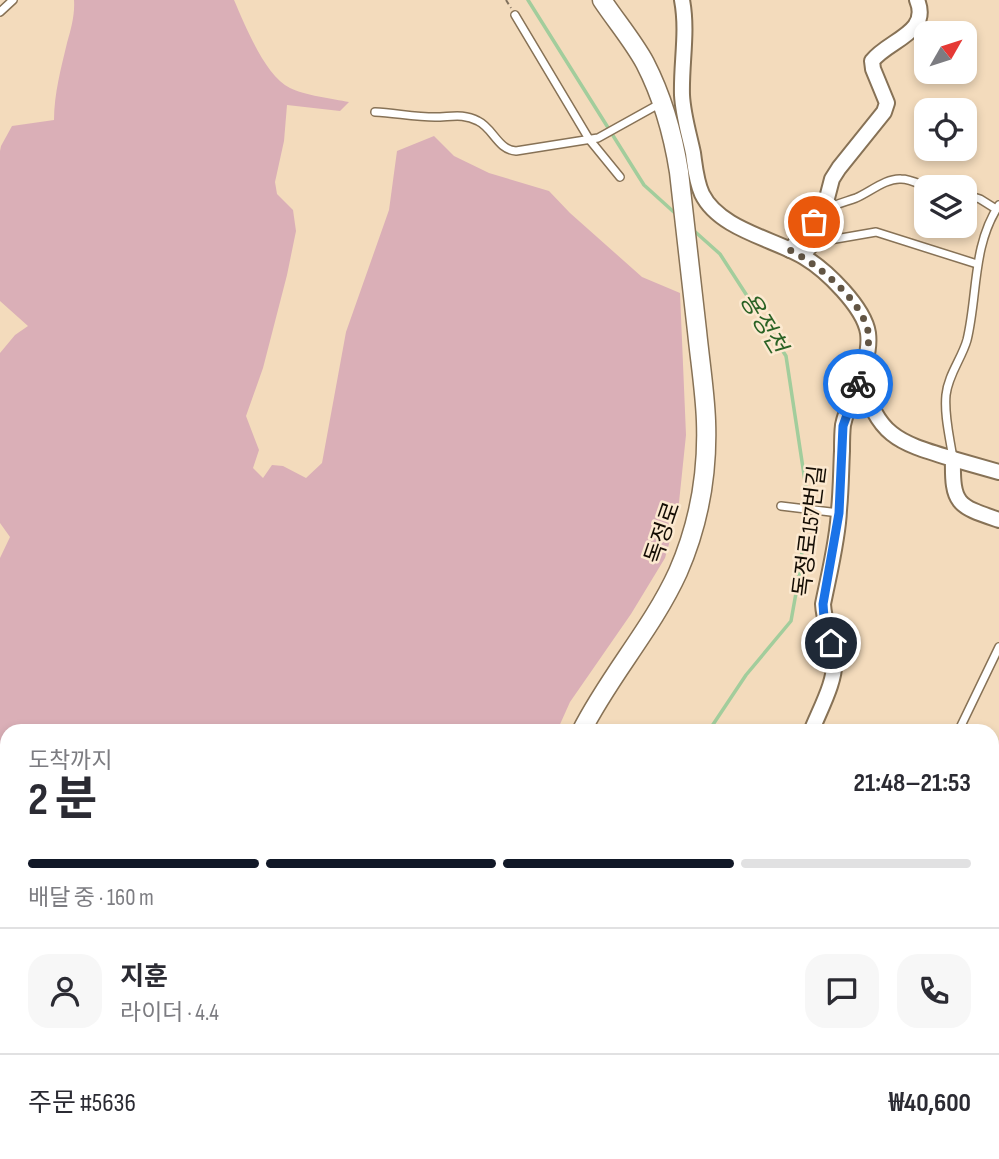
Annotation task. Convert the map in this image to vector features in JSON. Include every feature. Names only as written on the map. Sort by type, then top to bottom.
[{"type":"street","points":[[602,0],[632,42]]},
{"type":"street","points":[[609,0],[644,62],[662,103]]},
{"type":"street","name":"독정로157번길","points":[[682,0],[685,23],[682,79],[684,112],[701,193],[718,213],[746,231],[805,257],[819,268],[839,286],[855,306],[868,331],[861,376],[843,426],[839,513],[823,604],[835,661],[834,674],[814,724]]},
{"type":"street","points":[[790,250],[822,212],[832,179],[839,168],[884,112],[887,103],[872,61],[877,54],[913,30],[919,22],[921,15],[917,0]]},
{"type":"street","name":"독정로","points":[[585,724],[663,601],[694,529],[704,482],[706,418],[679,172],[672,132],[662,103]]},
{"type":"street","points":[[861,376],[873,410],[890,433],[916,448],[999,472]]},
{"type":"street","points":[[953,459],[954,490],[958,500],[965,508],[999,520]]},
{"type":"lane","points":[[0,12],[13,0]]},
{"type":"lane","points":[[515,15],[620,177]]},
{"type":"lane","points":[[374,112],[435,117],[460,115],[480,121],[503,147],[509,150],[593,139],[662,103]]},
{"type":"lane","points":[[822,212],[889,181],[899,178],[914,182]]},
{"type":"lane","points":[[953,459],[946,413],[946,391],[967,340],[983,237],[998,207],[977,198]]},
{"type":"lane","points":[[805,257],[824,241],[876,232],[977,264]]},
{"type":"lane","points":[[781,506],[839,513]]},
{"type":"lane","points":[[962,724],[999,647]]},
{"type":"shaded area","points":[[74,0],[234,0],[257,49],[281,82],[303,93],[349,102],[340,111],[287,105],[284,141],[275,182],[277,194],[293,210],[296,231],[263,368],[246,416],[259,450],[253,468],[263,478],[272,465],[283,466],[306,478],[322,463],[346,332],[389,210],[397,151],[434,136],[454,156],[489,173],[549,191],[642,277],[680,293],[686,435],[678,512],[665,558],[631,614],[570,702],[560,724],[0,724],[0,558],[10,537],[0,523],[0,353],[15,335],[28,326],[0,301],[0,151],[12,126],[54,120],[62,62]]},
{"type":"waterway","name":"용정천","points":[[528,0],[644,185],[676,214]]},
{"type":"waterway","name":"용정천","points":[[692,229],[720,254],[786,356],[806,488],[801,565],[791,621],[746,675],[713,724]]},
{"type":"way so far","points":[[814,222],[790,250],[805,257],[839,286],[863,319],[868,331],[868,341],[858,384]]},
{"type":"route","points":[[831,643],[823,604],[839,513],[843,426],[858,384]]}]
